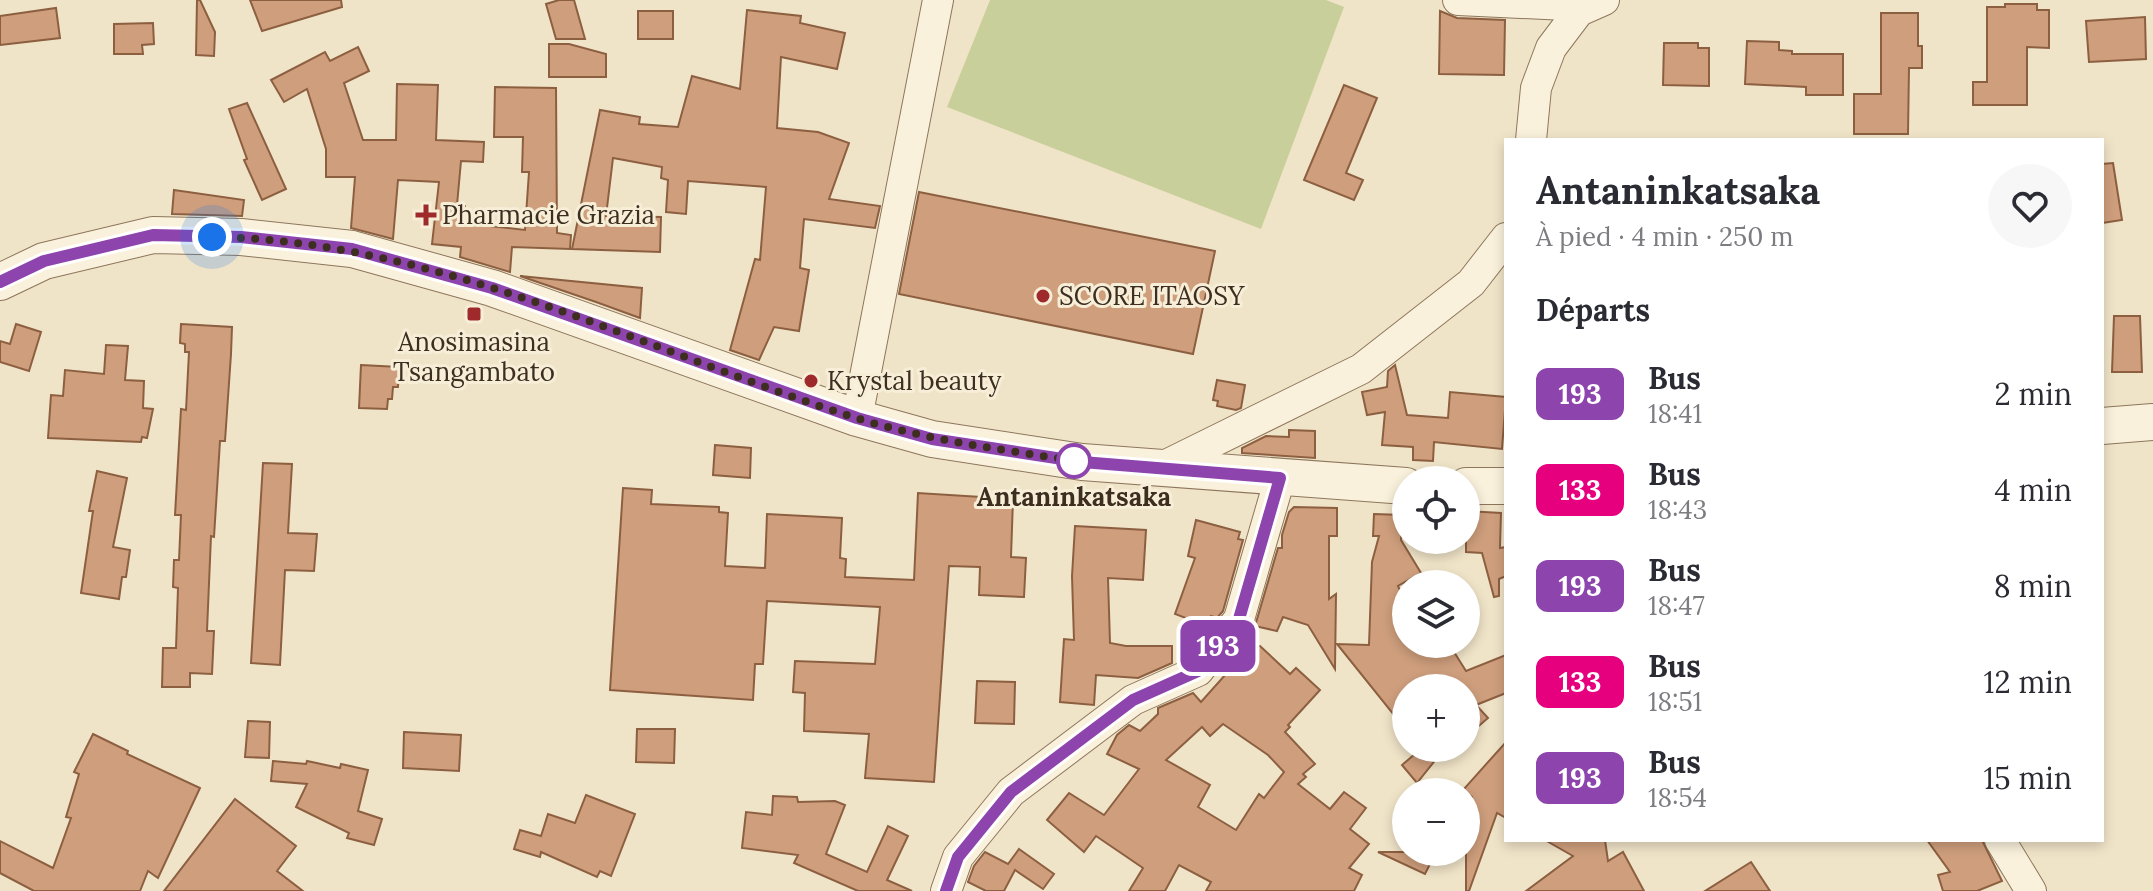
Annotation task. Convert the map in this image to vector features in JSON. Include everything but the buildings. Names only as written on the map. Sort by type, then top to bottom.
[{"type":"street","points":[[857,418],[938,0]]},
{"type":"street","points":[[1458,0],[1566,5],[1581,0]]},
{"type":"street","points":[[1531,138],[1536,88],[1551,48],[1579,11],[1604,0]]},
{"type":"street","points":[[0,282],[44,261],[153,235],[241,237],[352,249],[492,288],[857,418],[932,439],[1082,462],[1392,485]]},
{"type":"street","points":[[1158,469],[1361,369],[1471,283],[1504,241]]},
{"type":"street","points":[[2104,426],[2153,422]]},
{"type":"street","points":[[946,891],[958,857],[1011,792],[1133,700],[1198,671],[1239,619],[1280,478]]},
{"type":"street","points":[[1480,486],[1504,486]]},
{"type":"street","points":[[2001,842],[2031,891]]},
{"type":"green space","points":[[990,0],[1326,0],[1344,7],[1261,229],[947,107]]},
{"type":"bus line","name":"193","points":[[0,282],[44,261],[153,235],[241,237],[352,249],[492,288],[857,418],[932,439],[1082,462],[1280,478],[1239,619],[1198,671],[1133,700],[1011,792],[958,857],[946,891]]},
{"type":"place","name":"Pharmacie Grazia","points":[[426,215]]},
{"type":"place","name":"SCORE ITAOSY","points":[[1043,296]]},
{"type":"place","name":"Anosimasina Tsangambato","points":[[474,314]]},
{"type":"place","name":"Krystal beauty","points":[[811,381]]},
{"type":"place","name":"Antaninkatsaka","points":[[1074,461]]},
{"type":"route","points":[[212,237],[292,241],[352,249],[492,288],[857,418],[932,439],[1082,462],[1074,461]]}]
